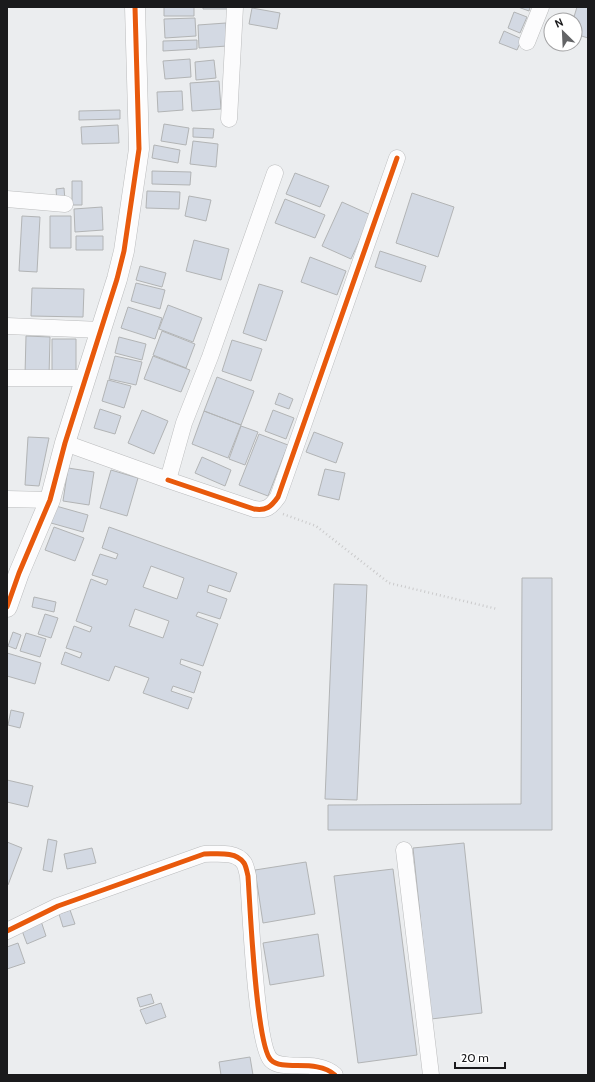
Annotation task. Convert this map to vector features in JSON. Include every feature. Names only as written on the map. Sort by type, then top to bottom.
[{"type":"street","points":[[7,607],[19,573],[50,500],[64,443],[101,330],[124,252],[139,149],[135,7]]},
{"type":"street","points":[[228,119],[235,7]]},
{"type":"street","points":[[527,42],[542,7]]},
{"type":"street","points":[[64,443],[100,457],[254,509],[268,509],[273,505],[278,497],[397,158]]},
{"type":"street","points":[[168,480],[184,423],[210,357],[275,172]]},
{"type":"street","points":[[7,199],[65,204]]},
{"type":"street","points":[[7,326],[101,330]]},
{"type":"street","points":[[7,378],[85,378]]},
{"type":"street","points":[[7,499],[50,500]]},
{"type":"street","points":[[404,850],[430,1075]]},
{"type":"street","points":[[7,931],[58,906],[204,854],[223,854],[235,856],[244,863],[248,876],[259,1018],[266,1051],[270,1060],[277,1064],[316,1066],[327,1069],[335,1075]]},
{"type":"path","points":[[268,509],[316,526],[389,583],[497,609]]},
{"type":"building","points":[[164,7],[194,7],[194,16],[164,16]]},
{"type":"building","points":[[203,7],[231,7],[231,9],[203,9]]},
{"type":"building","points":[[518,7],[530,7],[529,11]]},
{"type":"building","points":[[577,7],[588,7],[588,38],[583,36],[583,12],[575,12]]},
{"type":"building","points":[[252,8],[280,13],[277,29],[249,24]]},
{"type":"building","points":[[514,12],[527,17],[520,33],[508,28]]},
{"type":"building","points":[[195,18],[196,36],[165,38],[164,19]]},
{"type":"building","points":[[226,23],[227,46],[199,48],[198,25]]},
{"type":"building","points":[[504,31],[522,39],[517,50],[499,43]]},
{"type":"building","points":[[197,40],[197,49],[163,51],[163,41]]},
{"type":"building","points":[[190,59],[191,77],[165,79],[163,61]]},
{"type":"building","points":[[214,60],[216,78],[196,80],[195,62]]},
{"type":"building","points":[[219,81],[221,109],[192,111],[190,83]]},
{"type":"building","points":[[182,91],[183,110],[158,112],[157,92]]},
{"type":"building","points":[[120,110],[120,119],[79,120],[79,111]]},
{"type":"building","points":[[164,124],[189,128],[186,145],[161,141]]},
{"type":"building","points":[[118,125],[119,143],[82,144],[81,127]]},
{"type":"building","points":[[193,128],[214,129],[213,138],[193,137]]},
{"type":"building","points":[[193,141],[218,144],[216,167],[190,164]]},
{"type":"building","points":[[154,145],[180,150],[178,163],[152,158]]},
{"type":"building","points":[[152,171],[191,172],[190,185],[152,184]]},
{"type":"building","points":[[295,173],[329,186],[320,207],[286,194]]},
{"type":"building","points":[[72,181],[82,181],[82,205],[72,205]]},
{"type":"building","points":[[64,188],[65,201],[57,202],[56,189]]},
{"type":"building","points":[[147,191],[180,192],[179,209],[146,208]]},
{"type":"building","points":[[412,193],[454,207],[438,257],[396,243]]},
{"type":"building","points":[[189,196],[211,200],[206,221],[185,216]]},
{"type":"building","points":[[285,199],[325,215],[315,238],[275,223]]},
{"type":"building","points":[[342,202],[371,215],[351,259],[322,246]]},
{"type":"building","points":[[102,207],[103,230],[75,232],[74,209]]},
{"type":"building","points":[[22,216],[40,217],[37,272],[19,271]]},
{"type":"building","points":[[50,216],[71,216],[71,248],[50,248]]},
{"type":"building","points":[[76,236],[103,236],[103,250],[76,250]]},
{"type":"building","points":[[194,240],[229,249],[221,280],[186,271]]},
{"type":"building","points":[[380,251],[426,266],[421,282],[375,267]]},
{"type":"building","points":[[310,257],[346,271],[337,295],[301,282]]},
{"type":"building","points":[[140,266],[166,273],[162,287],[136,280]]},
{"type":"building","points":[[136,283],[165,290],[160,309],[131,301]]},
{"type":"building","points":[[259,284],[283,291],[266,341],[243,333]]},
{"type":"building","points":[[32,288],[84,289],[83,317],[31,316]]},
{"type":"building","points":[[168,305],[202,318],[193,342],[159,329]]},
{"type":"building","points":[[128,307],[162,318],[155,339],[121,328]]},
{"type":"building","points":[[162,331],[195,344],[186,368],[153,355]]},
{"type":"building","points":[[26,336],[50,337],[49,376],[25,375]]},
{"type":"building","points":[[119,337],[146,344],[142,360],[115,353]]},
{"type":"building","points":[[52,339],[76,339],[76,373],[52,373]]},
{"type":"building","points":[[232,340],[262,349],[251,381],[222,371]]},
{"type":"building","points":[[115,356],[142,362],[136,385],[109,379]]},
{"type":"building","points":[[153,356],[190,370],[181,392],[144,379]]},
{"type":"building","points":[[217,377],[254,391],[241,425],[204,411]]},
{"type":"building","points":[[108,380],[131,386],[124,408],[102,401]]},
{"type":"building","points":[[279,393],[293,399],[289,409],[275,404]]},
{"type":"building","points":[[100,409],[121,416],[115,434],[94,428]]},
{"type":"building","points":[[142,410],[168,421],[154,454],[128,443]]},
{"type":"building","points":[[273,410],[294,418],[286,439],[265,431]]},
{"type":"building","points":[[204,411],[241,425],[228,458],[192,444]]},
{"type":"building","points":[[241,426],[258,432],[245,465],[229,459]]},
{"type":"building","points":[[314,432],[343,443],[336,463],[306,452]]},
{"type":"building","points":[[259,434],[288,445],[268,496],[239,485]]},
{"type":"building","points":[[28,437],[49,438],[39,486],[25,485]]},
{"type":"building","points":[[202,457],[231,470],[225,486],[195,473]]},
{"type":"building","points":[[68,468],[94,472],[89,505],[63,501]]},
{"type":"building","points":[[325,469],[345,473],[339,500],[318,495]]},
{"type":"building","points":[[111,470],[138,478],[127,516],[100,508]]},
{"type":"building","points":[[56,506],[88,515],[83,532],[51,523]]},
{"type":"building","points":[[54,527],[84,538],[75,561],[45,550]]},
{"type":"building","points":[[109,527],[237,573],[230,592],[209,585],[207,592],[227,599],[220,619],[198,612],[196,616],[218,624],[203,666],[181,659],[180,664],[201,672],[194,693],[173,686],[171,691],[192,698],[188,709],[143,693],[149,678],[115,666],[109,681],[61,664],[65,652],[80,658],[82,653],[66,648],[74,626],[90,632],[92,627],[76,621],[91,579],[106,585],[108,580],[92,575],[100,554],[116,559],[118,554],[102,548]],"holes":[[[151,566],[184,578],[177,599],[143,587]],[[135,609],[169,621],[163,638],[129,626]]]},
{"type":"building","points":[[522,578],[552,578],[552,830],[328,830],[328,805],[521,804]]},
{"type":"building","points":[[334,584],[367,585],[357,800],[325,799]]},
{"type":"building","points":[[34,597],[56,602],[54,612],[32,607]]},
{"type":"building","points":[[45,614],[58,618],[51,638],[38,634]]},
{"type":"building","points":[[13,632],[21,635],[16,649],[8,646]]},
{"type":"building","points":[[26,633],[46,639],[40,657],[20,651]]},
{"type":"building","points":[[7,653],[41,663],[35,684],[7,676]]},
{"type":"building","points":[[11,710],[24,713],[20,728],[8,725]]},
{"type":"building","points":[[7,780],[33,786],[28,807],[7,802]]},
{"type":"building","points":[[48,839],[57,841],[52,872],[43,870]]},
{"type":"building","points":[[7,842],[22,848],[8,885],[7,885]]},
{"type":"building","points":[[464,843],[482,1013],[431,1019],[413,848]]},
{"type":"building","points":[[92,848],[96,863],[67,869],[64,854]]},
{"type":"building","points":[[306,862],[315,914],[263,923],[255,870]]},
{"type":"building","points":[[393,869],[417,1055],[358,1063],[334,876]]},
{"type":"building","points":[[70,910],[75,924],[63,927],[59,914]]},
{"type":"building","points":[[41,921],[46,936],[27,944],[21,928]]},
{"type":"building","points":[[318,934],[324,976],[270,985],[263,943]]},
{"type":"building","points":[[18,943],[25,963],[7,969],[7,947]]},
{"type":"building","points":[[151,994],[154,1003],[140,1007],[137,998]]},
{"type":"building","points":[[161,1003],[166,1017],[146,1024],[140,1010]]},
{"type":"building","points":[[250,1057],[253,1075],[221,1075],[219,1062]]},
{"type":"cycle path","points":[[7,607],[19,573],[50,500],[65,443],[117,279],[124,251],[139,149],[135,7]]},
{"type":"cycle path","points":[[168,480],[254,509],[268,508],[278,497],[397,158]]},
{"type":"cycle path","points":[[7,931],[58,906],[204,854],[226,854],[241,859],[246,867],[248,876],[252,943],[258,1003],[261,1029],[266,1049],[271,1060],[276,1063],[283,1065],[319,1067],[335,1075]]}]
